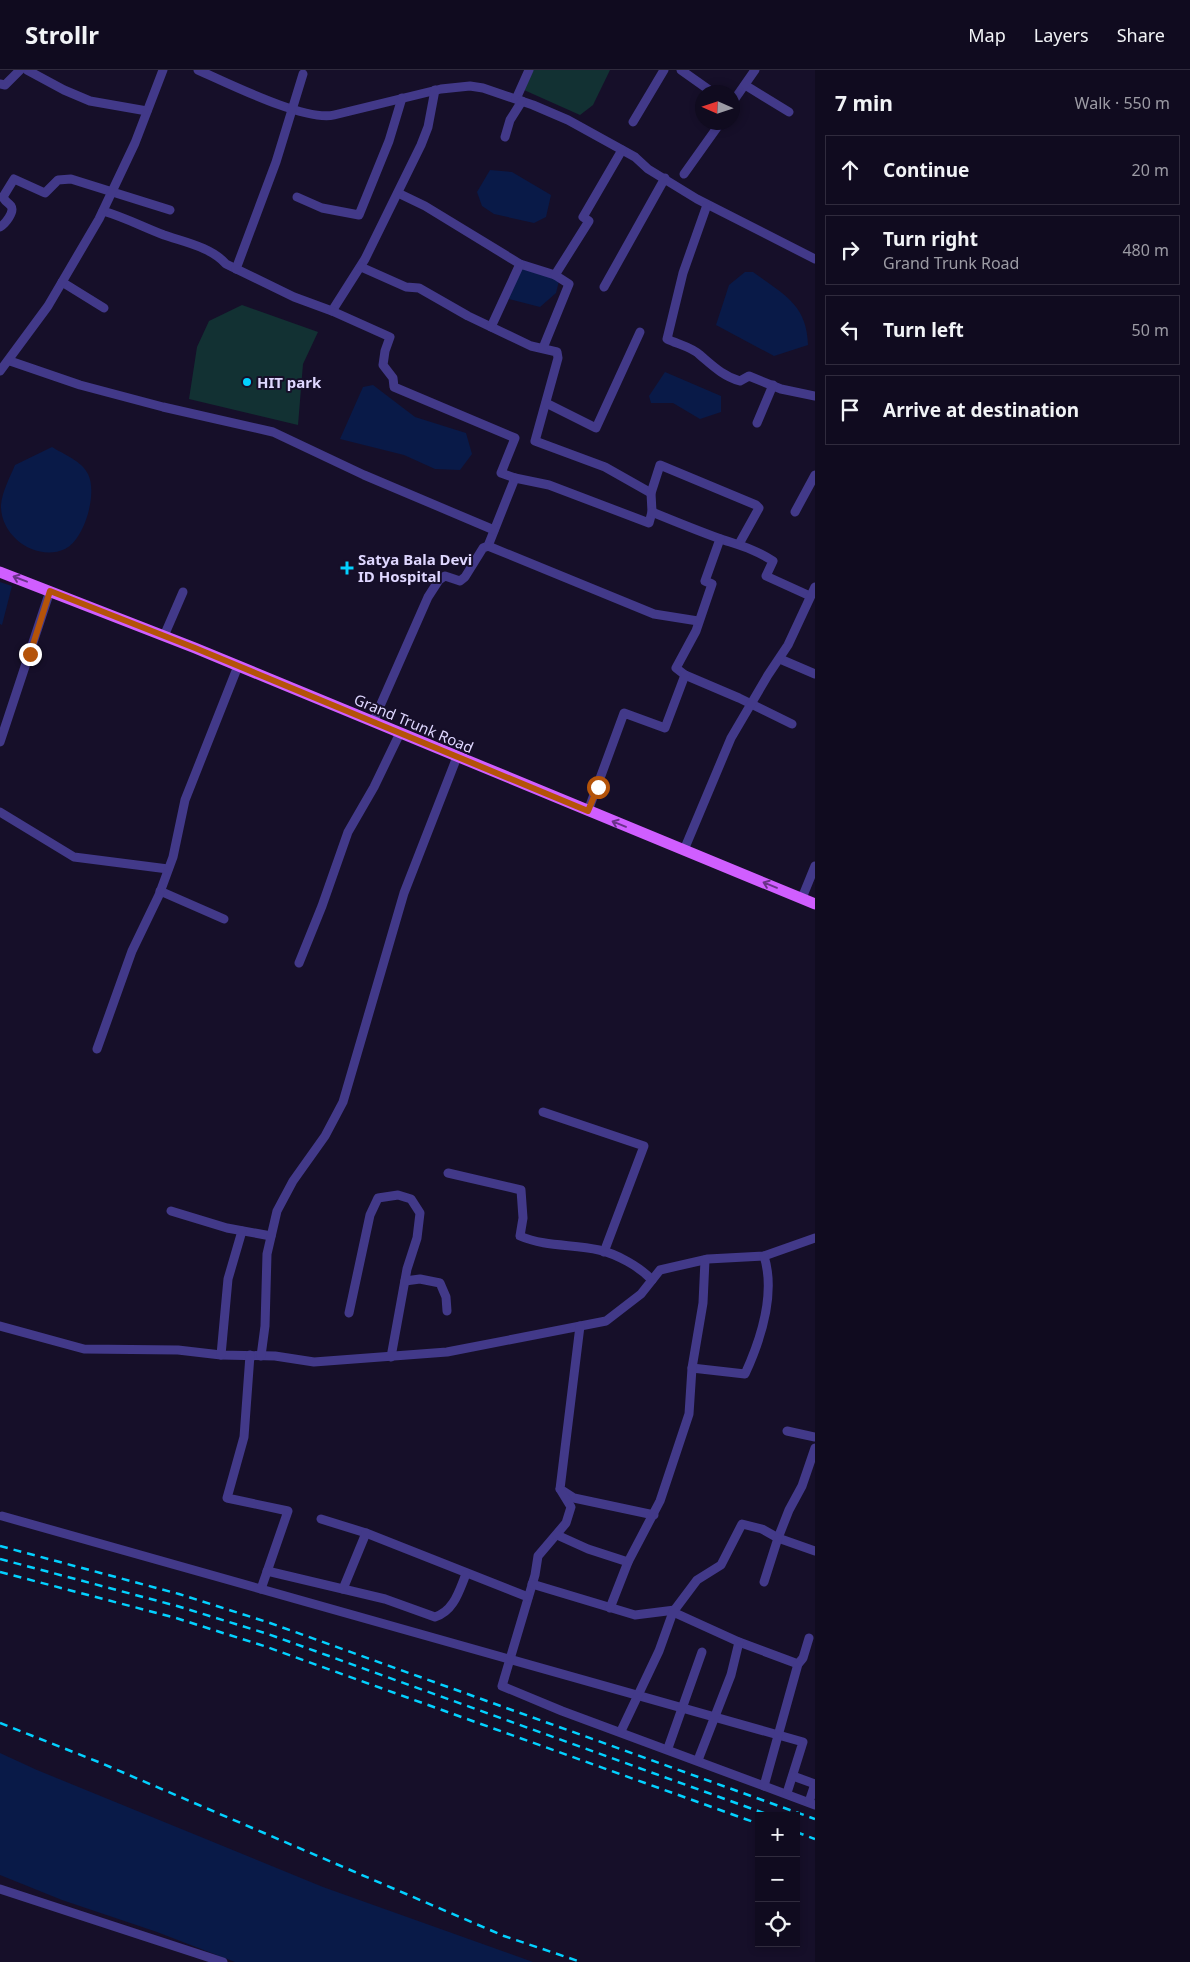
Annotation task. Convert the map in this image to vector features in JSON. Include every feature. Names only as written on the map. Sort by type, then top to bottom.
[{"type":"main road","name":"Grand Trunk Road","points":[[0,572],[238,666],[815,904]]},
{"type":"street","points":[[0,84],[6,85],[20,70]]},
{"type":"street","points":[[27,70],[64,90],[90,101],[147,112]]},
{"type":"street","points":[[0,371],[10,361],[62,282],[102,212],[147,112],[163,70]]},
{"type":"street","points":[[198,70],[233,88],[317,117],[327,117],[435,90],[470,86],[519,100],[568,120],[622,150],[707,205],[815,259]]},
{"type":"street","points":[[505,137],[529,70]]},
{"type":"street","points":[[633,122],[664,70]]},
{"type":"street","points":[[740,92],[755,70]]},
{"type":"street","points":[[685,71],[703,85]]},
{"type":"street","points":[[236,269],[276,162],[303,74]]},
{"type":"street","points":[[745,85],[789,112]]},
{"type":"street","points":[[332,311],[361,266],[398,193],[428,128],[435,90]]},
{"type":"street","points":[[297,197],[322,208],[359,215],[389,141],[402,98]]},
{"type":"street","points":[[684,174],[715,130]]},
{"type":"street","points":[[555,275],[589,221],[583,218],[622,150]]},
{"type":"street","points":[[0,227],[5,223],[12,210],[3,197],[14,178],[44,193],[58,180],[71,179],[170,210]]},
{"type":"street","points":[[604,287],[665,178]]},
{"type":"street","points":[[398,193],[425,206],[520,264],[555,275],[569,284],[543,348]]},
{"type":"street","points":[[707,205],[683,273],[667,339],[699,354],[713,367],[731,379],[740,381],[749,376],[799,394],[815,396]]},
{"type":"street","points":[[102,212],[128,219],[188,243],[221,258],[236,269],[294,297],[332,311],[390,337],[384,351],[383,365],[393,378],[394,387],[515,438],[501,473],[549,485],[649,523],[652,512],[651,493],[660,465],[756,504],[759,508],[756,516],[739,544]]},
{"type":"street","points":[[491,327],[520,264]]},
{"type":"street","points":[[361,266],[406,287],[419,288],[491,327],[532,346],[553,350],[558,354],[535,441],[605,467],[651,493]]},
{"type":"street","points":[[62,282],[104,308]]},
{"type":"street","points":[[546,403],[596,428],[640,332]]},
{"type":"street","points":[[10,361],[80,385],[163,408],[273,432],[364,475],[494,530]]},
{"type":"street","points":[[757,423],[773,385]]},
{"type":"street","points":[[795,512],[815,476]]},
{"type":"street","points":[[373,722],[428,597],[439,580],[445,576],[460,581],[465,577],[483,548],[488,546],[515,478]]},
{"type":"street","points":[[652,512],[720,539],[739,544],[773,561],[766,576],[810,596]]},
{"type":"street","points":[[720,539],[705,581],[712,584],[696,631],[676,668],[685,675],[792,724]]},
{"type":"street","points":[[488,546],[639,609],[654,614],[698,621]]},
{"type":"street","points":[[684,850],[731,738],[780,659],[815,586]]},
{"type":"street","points":[[0,742],[50,591]]},
{"type":"street","points":[[164,636],[183,592]]},
{"type":"street","points":[[780,659],[815,674]]},
{"type":"street","points":[[97,1049],[132,951],[160,891],[182,818],[184,800],[238,666]]},
{"type":"street","points":[[588,811],[624,713],[665,728],[685,675]]},
{"type":"street","points":[[298,963],[322,906],[348,832],[374,787],[400,733]]},
{"type":"street","points":[[261,1356],[267,1254],[278,1211],[285,1196],[325,1136],[343,1102],[404,893],[456,757]]},
{"type":"street","points":[[0,812],[74,857],[168,869]]},
{"type":"street","points":[[802,898],[815,866]]},
{"type":"street","points":[[160,891],[224,919]]},
{"type":"street","points":[[543,1112],[644,1146],[604,1252]]},
{"type":"street","points":[[448,1173],[521,1190],[523,1218],[520,1236],[542,1242],[604,1252],[643,1271],[652,1280]]},
{"type":"street","points":[[349,1313],[368,1224],[378,1198],[398,1195],[411,1199],[420,1213],[417,1238],[405,1281],[390,1356]]},
{"type":"street","points":[[171,1211],[242,1231],[272,1236]]},
{"type":"street","points":[[220,1355],[228,1279],[242,1231]]},
{"type":"street","points":[[0,1326],[84,1350],[178,1350],[314,1362],[447,1352],[606,1321],[641,1294],[660,1270],[705,1260],[764,1256],[815,1238]]},
{"type":"street","points":[[692,1368],[745,1374],[753,1358],[768,1298],[770,1273],[764,1256]]},
{"type":"street","points":[[610,1608],[628,1562],[654,1515],[689,1414],[692,1368],[703,1303],[705,1260]]},
{"type":"street","points":[[405,1281],[420,1279],[440,1283],[446,1297],[446,1311]]},
{"type":"street","points":[[580,1326],[560,1489],[571,1507],[566,1523],[538,1556],[532,1584],[502,1686],[562,1711],[668,1748],[812,1804],[815,1784],[792,1776]]},
{"type":"street","points":[[250,1356],[244,1437],[227,1498],[288,1511],[262,1590]]},
{"type":"street","points":[[787,1431],[815,1437]]},
{"type":"street","points":[[764,1582],[778,1538],[789,1510],[802,1486],[815,1448]]},
{"type":"street","points":[[560,1489],[574,1498],[654,1515]]},
{"type":"street","points":[[2,1516],[802,1742],[787,1793]]},
{"type":"street","points":[[321,1519],[366,1533],[528,1597]]},
{"type":"street","points":[[621,1731],[674,1611],[697,1580],[721,1565],[742,1524],[762,1529],[778,1538],[815,1551]]},
{"type":"street","points":[[343,1589],[366,1533]]},
{"type":"street","points":[[557,1535],[588,1549],[628,1562]]},
{"type":"street","points":[[268,1572],[385,1598],[435,1617],[445,1614],[455,1600],[466,1574]]},
{"type":"street","points":[[532,1584],[635,1615],[674,1611],[739,1642],[798,1664]]},
{"type":"street","points":[[764,1786],[798,1664],[803,1658],[809,1638]]},
{"type":"street","points":[[698,1760],[730,1675],[739,1642]]},
{"type":"street","points":[[668,1748],[702,1652]]},
{"type":"street","points":[[1,1892],[223,1962]]},
{"type":"green space","points":[[533,70],[610,70],[593,105],[580,115],[524,90]]},
{"type":"green space","name":"HIT park","points":[[242,305],[318,332],[303,364],[298,425],[189,399],[197,347],[209,321]]},
{"type":"water","points":[[490,170],[512,172],[551,195],[546,217],[534,223],[494,214],[482,206],[477,192]]},
{"type":"water","points":[[526,262],[560,277],[556,293],[540,307],[505,298]]},
{"type":"water","points":[[745,272],[753,272],[791,301],[803,319],[807,331],[808,345],[774,356],[716,325],[729,285]]},
{"type":"water","points":[[665,372],[721,396],[721,412],[700,419],[673,403],[651,403],[649,396]]},
{"type":"water","points":[[373,385],[415,417],[466,433],[472,454],[460,470],[435,469],[404,455],[340,439],[363,387]]},
{"type":"water","points":[[52,447],[85,469],[91,483],[91,493],[90,504],[83,527],[72,544],[65,549],[43,552],[22,544],[13,536],[2,517],[1,505],[15,465]]},
{"type":"water","points":[[0,582],[12,586],[2,625],[0,624]]},
{"type":"water","points":[[0,1753],[37,1770],[323,1887],[533,1962],[235,1962],[157,1932],[62,1900],[0,1875]]},
{"type":"railway","points":[[0,1546],[179,1594],[270,1623],[815,1819]]},
{"type":"railway","points":[[0,1559],[177,1606],[268,1634],[761,1812]]},
{"type":"railway","points":[[0,1572],[176,1618],[264,1646],[755,1823]]},
{"type":"railway","points":[[0,1723],[101,1763],[504,1936],[581,1962]]},
{"type":"railway","points":[[800,1833],[815,1839]]},
{"type":"place","name":"HIT park","points":[[247,382]]},
{"type":"place","name":"Satya Bala Devi ID Hospital","points":[[347,568]]},
{"type":"route","points":[[30,654],[50,591],[195,648],[588,811],[598,787]]}]
